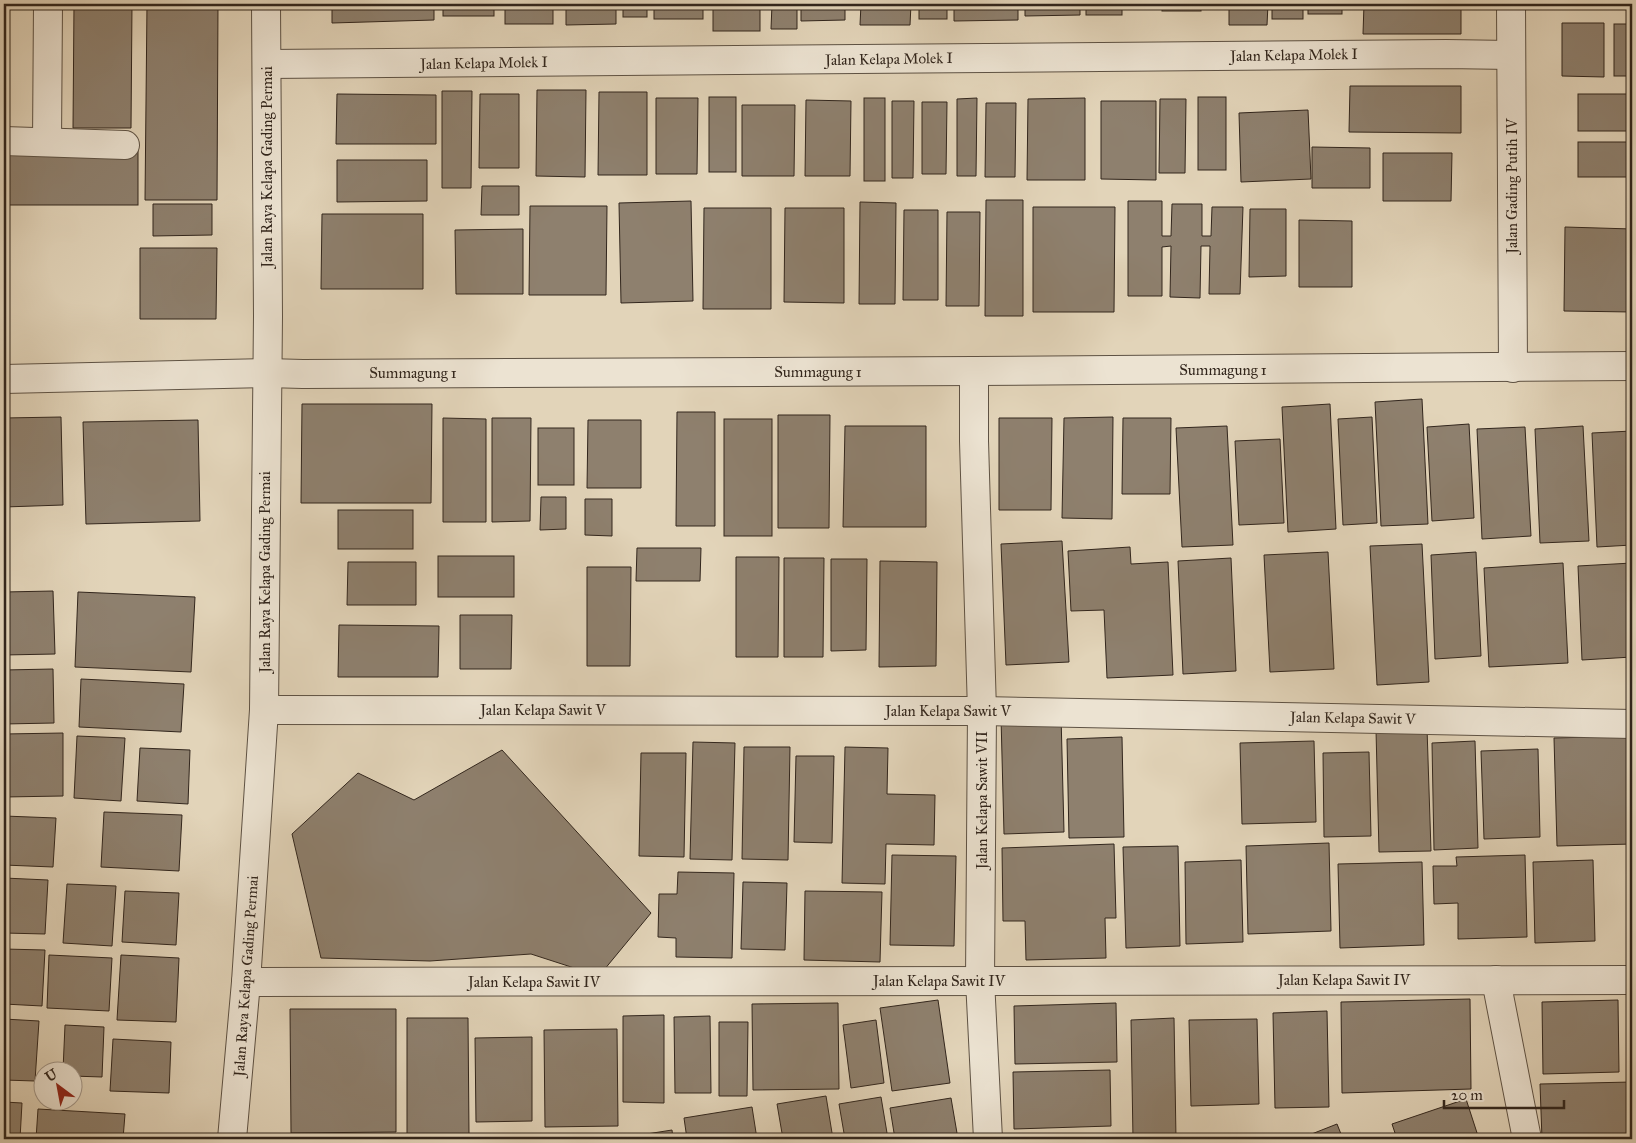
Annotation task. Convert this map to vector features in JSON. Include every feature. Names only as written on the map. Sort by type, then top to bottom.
[{"type":"street","points":[[47,142],[48,4]]},
{"type":"street","name":"Jalan Raya Kelapa Gading Permai","points":[[232,1139],[246,982],[264,710],[267,372],[266,4]]},
{"type":"street","name":"Jalan Gading Putih IV","points":[[1511,4],[1513,368]]},
{"type":"street","name":"Jalan Kelapa Molek I","points":[[267,64],[1426,54],[1511,55]]},
{"type":"street","points":[[4,141],[125,145]]},
{"type":"street","name":"Summagung 1","points":[[4,379],[267,372],[323,374],[1632,366]]},
{"type":"street","name":"Jalan Kelapa Sawit VII","points":[[974,371],[974,451],[982,711],[980,980],[988,1139]]},
{"type":"street","name":"Jalan Kelapa Sawit V","points":[[264,710],[982,711],[1632,724]]},
{"type":"street","points":[[1496,980],[1527,1139]]},
{"type":"street","name":"Jalan Kelapa Sawit IV","points":[[246,982],[1632,980]]},
{"type":"building","points":[[74,4],[132,4],[131,128],[73,128]]},
{"type":"building","points":[[147,4],[218,4],[217,200],[145,200]]},
{"type":"building","points":[[332,4],[434,4],[434,20],[332,23]]},
{"type":"building","points":[[443,4],[494,4],[494,16],[443,16]]},
{"type":"building","points":[[505,4],[553,4],[553,24],[505,24]]},
{"type":"building","points":[[566,4],[616,4],[616,24],[566,25]]},
{"type":"building","points":[[623,4],[647,4],[647,17],[623,17]]},
{"type":"building","points":[[654,4],[703,4],[703,19],[654,19]]},
{"type":"building","points":[[713,4],[760,4],[760,31],[713,31]]},
{"type":"building","points":[[772,4],[797,4],[797,29],[771,29]]},
{"type":"building","points":[[801,4],[845,4],[845,20],[801,21]]},
{"type":"building","points":[[861,4],[911,4],[910,25],[860,25]]},
{"type":"building","points":[[919,4],[947,4],[947,19],[919,19]]},
{"type":"building","points":[[954,4],[1018,4],[1018,20],[954,21]]},
{"type":"building","points":[[1025,4],[1080,4],[1080,15],[1025,16]]},
{"type":"building","points":[[1086,4],[1122,4],[1122,15],[1086,15]]},
{"type":"building","points":[[1129,4],[1157,4],[1157,9],[1129,9]]},
{"type":"building","points":[[1162,4],[1201,4],[1201,11],[1162,11]]},
{"type":"building","points":[[1229,4],[1268,4],[1267,25],[1229,25]]},
{"type":"building","points":[[1272,4],[1303,4],[1303,19],[1272,19]]},
{"type":"building","points":[[1308,4],[1342,4],[1342,14],[1308,14]]},
{"type":"building","points":[[1364,4],[1461,4],[1461,34],[1363,34]]},
{"type":"building","points":[[1562,23],[1604,23],[1604,77],[1562,76]]},
{"type":"building","points":[[1614,24],[1632,24],[1632,76],[1614,76]]},
{"type":"building","points":[[1350,86],[1461,86],[1461,133],[1349,132]]},
{"type":"building","points":[[537,90],[586,90],[585,177],[536,176]]},
{"type":"building","points":[[442,91],[472,91],[471,188],[442,188]]},
{"type":"building","points":[[599,92],[647,92],[647,175],[598,175]]},
{"type":"building","points":[[337,94],[436,95],[436,144],[336,144]]},
{"type":"building","points":[[480,94],[519,94],[519,168],[479,168]]},
{"type":"building","points":[[1578,94],[1632,94],[1632,131],[1578,131]]},
{"type":"building","points":[[709,97],[736,97],[736,172],[709,172]]},
{"type":"building","points":[[1198,97],[1226,97],[1226,170],[1198,170]]},
{"type":"building","points":[[656,98],[698,98],[697,174],[656,174]]},
{"type":"building","points":[[864,98],[885,98],[885,181],[864,181]]},
{"type":"building","points":[[977,98],[976,176],[957,176],[957,99]]},
{"type":"building","points":[[1085,98],[1085,180],[1027,180],[1028,99]]},
{"type":"building","points":[[1160,99],[1186,99],[1185,173],[1159,173]]},
{"type":"building","points":[[806,100],[851,101],[850,176],[805,176]]},
{"type":"building","points":[[892,101],[914,101],[913,178],[892,178]]},
{"type":"building","points":[[1101,101],[1156,101],[1156,180],[1101,179]]},
{"type":"building","points":[[922,102],[947,102],[946,174],[922,174]]},
{"type":"building","points":[[986,103],[1016,103],[1015,177],[985,177]]},
{"type":"building","points":[[742,105],[795,105],[794,176],[742,176]]},
{"type":"building","points":[[1308,110],[1311,179],[1241,182],[1239,113]]},
{"type":"building","points":[[1578,142],[1632,142],[1632,177],[1578,177]]},
{"type":"building","points":[[1312,147],[1370,148],[1370,188],[1312,188]]},
{"type":"building","points":[[4,151],[138,151],[138,205],[4,205]]},
{"type":"building","points":[[1383,153],[1452,153],[1451,201],[1383,201]]},
{"type":"building","points":[[337,160],[427,160],[427,201],[337,202]]},
{"type":"building","points":[[482,186],[519,186],[519,215],[481,215]]},
{"type":"building","points":[[986,200],[1023,200],[1023,316],[985,316]]},
{"type":"building","points":[[691,201],[693,301],[621,303],[619,203]]},
{"type":"building","points":[[1128,201],[1162,201],[1162,236],[1171,236],[1172,204],[1202,204],[1202,236],[1211,236],[1212,207],[1243,207],[1240,294],[1209,294],[1210,246],[1201,246],[1200,298],[1170,297],[1171,246],[1162,247],[1162,296],[1128,296]]},
{"type":"building","points":[[860,202],[896,203],[895,304],[859,304]]},
{"type":"building","points":[[153,204],[212,204],[212,235],[153,236]]},
{"type":"building","points":[[530,206],[607,206],[606,295],[529,295]]},
{"type":"building","points":[[1033,207],[1115,207],[1114,312],[1033,312]]},
{"type":"building","points":[[704,208],[771,208],[771,309],[703,309]]},
{"type":"building","points":[[785,208],[844,208],[844,303],[784,302]]},
{"type":"building","points":[[1250,209],[1286,209],[1286,276],[1249,277]]},
{"type":"building","points":[[904,210],[938,210],[938,300],[903,300]]},
{"type":"building","points":[[947,212],[980,212],[979,306],[946,306]]},
{"type":"building","points":[[322,214],[423,214],[423,289],[321,289]]},
{"type":"building","points":[[1299,220],[1352,221],[1352,287],[1299,287]]},
{"type":"building","points":[[1565,227],[1632,229],[1632,312],[1564,311]]},
{"type":"building","points":[[523,229],[523,294],[456,294],[455,230]]},
{"type":"building","points":[[140,248],[217,248],[216,319],[140,319]]},
{"type":"building","points":[[1422,399],[1428,524],[1381,526],[1375,402]]},
{"type":"building","points":[[302,404],[432,404],[431,503],[301,503]]},
{"type":"building","points":[[1330,404],[1336,529],[1288,532],[1282,407]]},
{"type":"building","points":[[677,412],[715,412],[715,526],[676,526]]},
{"type":"building","points":[[778,415],[830,415],[829,528],[778,528]]},
{"type":"building","points":[[61,417],[63,505],[4,507],[4,418]]},
{"type":"building","points":[[1113,417],[1112,519],[1062,518],[1064,418]]},
{"type":"building","points":[[1372,417],[1377,523],[1343,525],[1338,419]]},
{"type":"building","points":[[443,418],[486,419],[486,522],[443,522]]},
{"type":"building","points":[[492,418],[531,418],[530,521],[492,522]]},
{"type":"building","points":[[999,418],[1052,418],[1051,510],[999,510]]},
{"type":"building","points":[[1123,418],[1171,418],[1170,494],[1122,494]]},
{"type":"building","points":[[724,419],[772,419],[772,536],[724,536]]},
{"type":"building","points":[[198,420],[200,521],[86,524],[83,422]]},
{"type":"building","points":[[588,420],[641,420],[641,488],[587,488]]},
{"type":"building","points":[[1469,424],[1474,518],[1432,521],[1427,427]]},
{"type":"building","points":[[845,426],[926,426],[926,527],[843,527]]},
{"type":"building","points":[[1227,426],[1233,545],[1182,547],[1176,428]]},
{"type":"building","points":[[1583,426],[1589,541],[1540,543],[1535,429]]},
{"type":"building","points":[[1525,427],[1531,536],[1482,539],[1477,429]]},
{"type":"building","points":[[538,428],[574,428],[574,485],[538,485]]},
{"type":"building","points":[[1632,431],[1632,545],[1597,547],[1592,433]]},
{"type":"building","points":[[1280,439],[1284,523],[1239,525],[1235,441]]},
{"type":"building","points":[[541,497],[566,497],[566,529],[540,530]]},
{"type":"building","points":[[585,499],[612,499],[612,536],[585,535]]},
{"type":"building","points":[[338,510],[413,510],[413,549],[338,549]]},
{"type":"building","points":[[1062,541],[1069,662],[1006,665],[1001,544]]},
{"type":"building","points":[[1422,544],[1429,682],[1377,685],[1370,546]]},
{"type":"building","points":[[1130,547],[1131,564],[1168,562],[1173,675],[1107,678],[1104,610],[1071,611],[1068,551]]},
{"type":"building","points":[[637,548],[701,548],[700,581],[636,581]]},
{"type":"building","points":[[1328,552],[1334,669],[1270,672],[1264,555]]},
{"type":"building","points":[[1476,552],[1481,656],[1435,659],[1431,555]]},
{"type":"building","points":[[438,556],[514,556],[514,597],[438,597]]},
{"type":"building","points":[[736,557],[779,557],[778,657],[736,657]]},
{"type":"building","points":[[784,558],[824,558],[823,657],[784,657]]},
{"type":"building","points":[[1231,558],[1236,671],[1183,674],[1178,561]]},
{"type":"building","points":[[831,559],[867,559],[866,650],[831,651]]},
{"type":"building","points":[[880,561],[937,562],[936,666],[879,667]]},
{"type":"building","points":[[348,562],[416,562],[416,605],[347,605]]},
{"type":"building","points":[[1563,563],[1568,663],[1489,667],[1484,568]]},
{"type":"building","points":[[1632,563],[1632,657],[1582,660],[1578,566]]},
{"type":"building","points":[[587,567],[631,567],[630,666],[587,666]]},
{"type":"building","points":[[53,591],[55,654],[4,655],[4,592]]},
{"type":"building","points":[[78,592],[195,597],[191,672],[75,667]]},
{"type":"building","points":[[460,615],[512,615],[511,669],[460,669]]},
{"type":"building","points":[[339,625],[439,626],[438,677],[338,677]]},
{"type":"building","points":[[53,669],[54,723],[4,724],[4,670]]},
{"type":"building","points":[[81,679],[184,684],[181,732],[79,727]]},
{"type":"building","points":[[1061,715],[1064,832],[1004,834],[1001,717]]},
{"type":"building","points":[[1427,728],[1431,851],[1379,852],[1376,730]]},
{"type":"building","points":[[63,733],[63,796],[4,797],[4,734]]},
{"type":"building","points":[[77,736],[125,738],[121,801],[74,798]]},
{"type":"building","points":[[1630,736],[1632,844],[1557,846],[1554,738]]},
{"type":"building","points":[[1122,737],[1124,837],[1069,838],[1067,739]]},
{"type":"building","points":[[1314,741],[1316,822],[1242,824],[1240,743]]},
{"type":"building","points":[[1475,741],[1478,848],[1434,850],[1432,743]]},
{"type":"building","points":[[693,742],[735,743],[732,860],[690,859]]},
{"type":"building","points":[[744,747],[790,747],[788,860],[742,859]]},
{"type":"building","points":[[845,747],[888,748],[887,794],[935,795],[934,845],[886,844],[885,884],[842,883]]},
{"type":"building","points":[[140,748],[190,750],[188,804],[137,801]]},
{"type":"building","points":[[1538,749],[1540,837],[1484,839],[1481,751]]},
{"type":"building","points":[[502,750],[651,913],[599,976],[531,954],[430,961],[321,958],[292,834],[358,773],[414,800]]},
{"type":"building","points":[[1369,752],[1371,836],[1324,837],[1323,753]]},
{"type":"building","points":[[641,753],[686,753],[684,857],[639,856]]},
{"type":"building","points":[[796,756],[834,756],[832,843],[794,842]]},
{"type":"building","points":[[104,812],[182,815],[179,871],[101,867]]},
{"type":"building","points":[[4,816],[56,818],[53,867],[4,865]]},
{"type":"building","points":[[1329,843],[1331,931],[1248,934],[1246,846]]},
{"type":"building","points":[[1114,844],[1116,918],[1105,918],[1106,958],[1026,960],[1025,921],[1003,921],[1002,848]]},
{"type":"building","points":[[1178,846],[1180,946],[1126,948],[1123,847]]},
{"type":"building","points":[[892,855],[956,856],[954,946],[890,945]]},
{"type":"building","points":[[1525,855],[1527,937],[1458,939],[1458,903],[1434,904],[1433,866],[1457,866],[1456,857]]},
{"type":"building","points":[[1241,860],[1243,942],[1186,944],[1185,862]]},
{"type":"building","points":[[1593,860],[1595,941],[1535,943],[1533,862]]},
{"type":"building","points":[[1422,862],[1424,945],[1340,948],[1338,864]]},
{"type":"building","points":[[678,872],[734,873],[732,958],[676,957],[676,938],[658,937],[659,894],[677,894]]},
{"type":"building","points":[[4,878],[48,880],[45,934],[4,933]]},
{"type":"building","points":[[743,882],[787,883],[785,950],[741,949]]},
{"type":"building","points":[[67,884],[116,886],[112,946],[63,943]]},
{"type":"building","points":[[125,891],[179,893],[176,945],[122,942]]},
{"type":"building","points":[[805,891],[882,892],[880,962],[804,960]]},
{"type":"building","points":[[4,949],[45,950],[42,1006],[4,1004]]},
{"type":"building","points":[[49,955],[112,958],[109,1011],[47,1008]]},
{"type":"building","points":[[121,955],[179,958],[176,1022],[117,1020]]},
{"type":"building","points":[[1470,999],[1471,1089],[1342,1093],[1341,1002]]},
{"type":"building","points":[[938,1000],[950,1083],[892,1091],[880,1008]]},
{"type":"building","points":[[1618,1000],[1619,1072],[1543,1074],[1542,1002]]},
{"type":"building","points":[[838,1003],[839,1089],[753,1090],[752,1004]]},
{"type":"building","points":[[1116,1003],[1117,1062],[1015,1064],[1014,1006]]},
{"type":"building","points":[[290,1009],[396,1009],[396,1132],[291,1133]]},
{"type":"building","points":[[1327,1011],[1329,1107],[1275,1108],[1273,1013]]},
{"type":"building","points":[[664,1015],[664,1103],[623,1102],[623,1016]]},
{"type":"building","points":[[710,1016],[711,1093],[675,1093],[674,1017]]},
{"type":"building","points":[[407,1018],[468,1018],[469,1134],[407,1136]]},
{"type":"building","points":[[1174,1018],[1176,1139],[1133,1139],[1131,1020]]},
{"type":"building","points":[[4,1019],[39,1021],[36,1060],[32,1060],[32,1081],[4,1080]]},
{"type":"building","points":[[1257,1019],[1259,1104],[1191,1106],[1189,1020]]},
{"type":"building","points":[[876,1020],[884,1083],[851,1088],[843,1025]]},
{"type":"building","points":[[719,1022],[748,1022],[747,1096],[719,1096]]},
{"type":"building","points":[[65,1025],[104,1027],[102,1077],[82,1076],[82,1060],[63,1060]]},
{"type":"building","points":[[617,1029],[618,1126],[545,1127],[544,1030]]},
{"type":"building","points":[[532,1037],[532,1121],[476,1122],[475,1038]]},
{"type":"building","points":[[113,1039],[171,1042],[169,1093],[110,1091]]},
{"type":"building","points":[[1110,1070],[1111,1126],[1014,1129],[1013,1072]]},
{"type":"building","points":[[1632,1082],[1632,1137],[1542,1139],[1540,1084]]},
{"type":"building","points":[[826,1096],[833,1139],[783,1139],[777,1104]]},
{"type":"building","points":[[881,1097],[888,1139],[845,1139],[839,1104]]},
{"type":"building","points":[[951,1098],[958,1139],[895,1139],[890,1108]]},
{"type":"building","points":[[1466,1099],[1479,1139],[1397,1139],[1392,1124]]},
{"type":"building","points":[[4,1102],[22,1103],[20,1139],[4,1139]]},
{"type":"building","points":[[752,1107],[757,1139],[687,1139],[684,1118]]},
{"type":"building","points":[[38,1110],[125,1114],[123,1139],[36,1139]]},
{"type":"building","points":[[1337,1124],[1343,1139],[1299,1139]]},
{"type":"building","points":[[672,1130],[673,1139],[615,1139]]}]
